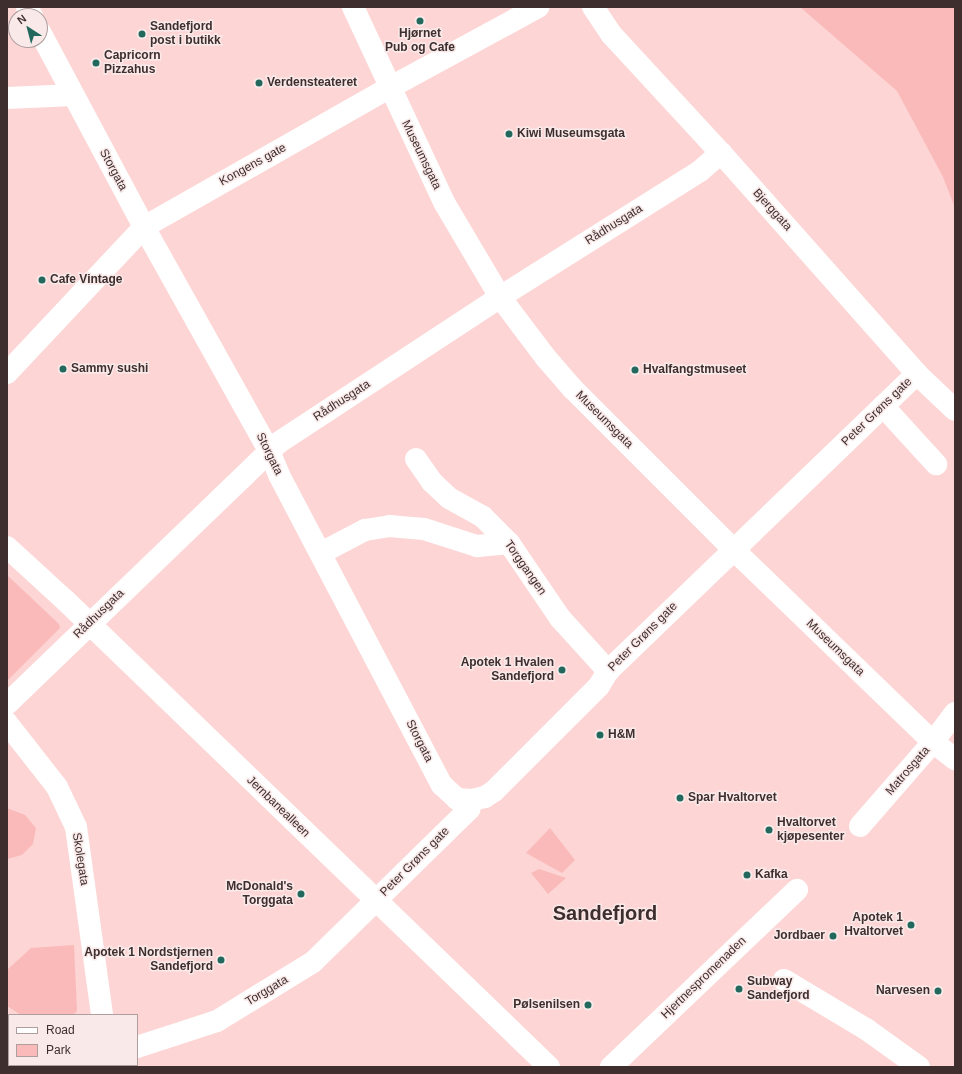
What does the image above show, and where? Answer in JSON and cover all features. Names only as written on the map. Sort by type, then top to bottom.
[{"type":"street","name":"Museumsgata","points":[[353,7],[444,204],[500,296],[546,358],[572,388],[733,549],[933,742],[955,759]]},
{"type":"street","name":"Kongens gate","points":[[7,373],[144,227],[390,88],[538,7]]},
{"type":"street","name":"Bjerggata","points":[[593,7],[611,34],[721,153],[917,374],[955,410]]},
{"type":"street","name":"Storgata","points":[[48,47],[144,227],[269,450],[279,475],[442,786],[457,799],[472,800]]},
{"type":"street","points":[[7,98],[73,95]]},
{"type":"street","name":"Rådhusgata","points":[[7,704],[89,623],[278,443],[500,296],[700,170],[721,153]]},
{"type":"street","name":"Peter Grøns gate","points":[[376,901],[469,809],[472,800],[484,798],[494,791],[599,686],[608,670],[917,374]]},
{"type":"street","points":[[883,406],[936,464]]},
{"type":"street","name":"Torggangen","points":[[416,459],[432,482],[448,498],[483,517],[509,543],[560,618],[608,670]]},
{"type":"street","points":[[321,553],[366,530],[389,526],[424,529],[477,546],[509,543]]},
{"type":"street","name":"Jernbanealleen","points":[[7,547],[89,623],[549,1067]]},
{"type":"street","name":"Matrosgata","points":[[860,826],[933,742],[955,713]]},
{"type":"street","name":"Skolegata","points":[[7,722],[57,787],[76,827],[102,1014]]},
{"type":"street","name":"Hjertnespromenaden","points":[[611,1067],[797,890]]},
{"type":"street","name":"Torggata","points":[[138,1047],[217,1021],[307,966],[313,962],[376,901]]},
{"type":"street","points":[[784,980],[866,1029],[919,1067]]},
{"type":"green space","points":[[800,7],[955,7],[955,208],[943,177],[897,91]]},
{"type":"green space","points":[[7,575],[59,624],[60,628],[7,681]]},
{"type":"green space","points":[[7,808],[25,815],[36,828],[33,844],[22,855],[7,859]]},
{"type":"green space","points":[[550,828],[575,860],[562,873],[526,853]]},
{"type":"green space","points":[[539,869],[566,878],[548,894],[531,873]]},
{"type":"green space","points":[[74,945],[77,1011],[74,1014],[19,1014],[7,1006],[7,970],[31,948]]},
{"type":"place","name":"Hjørnet Pub og Cafe","points":[[420,21]]},
{"type":"place","name":"Sandefjord post i butikk","points":[[142,34]]},
{"type":"place","name":"Capricorn Pizzahus","points":[[96,63]]},
{"type":"place","name":"Verdensteateret","points":[[259,83]]},
{"type":"place","name":"Kiwi Museumsgata","points":[[509,134]]},
{"type":"place","name":"Cafe Vintage","points":[[42,280]]},
{"type":"place","name":"Sammy sushi","points":[[63,369]]},
{"type":"place","name":"Hvalfangstmuseet","points":[[635,370]]},
{"type":"place","name":"Apotek 1 Hvalen Sandefjord","points":[[562,670]]},
{"type":"place","name":"H&M","points":[[600,735]]},
{"type":"place","name":"Spar Hvaltorvet","points":[[680,798]]},
{"type":"place","name":"Hvaltorvet kjøpesenter","points":[[769,830]]},
{"type":"place","name":"Kafka","points":[[747,875]]},
{"type":"place","name":"McDonald's Torggata","points":[[301,894]]},
{"type":"place","name":"Apotek 1 Hvaltorvet","points":[[911,925]]},
{"type":"place","name":"Jordbaer","points":[[833,936]]},
{"type":"place","name":"Apotek 1 Nordstjernen Sandefjord","points":[[221,960]]},
{"type":"place","name":"Subway Sandefjord","points":[[739,989]]},
{"type":"place","name":"Narvesen","points":[[938,991]]},
{"type":"place","name":"Pølsenilsen","points":[[588,1005]]},
{"type":"district","name":"Sandefjord","points":[[605,913]]}]
